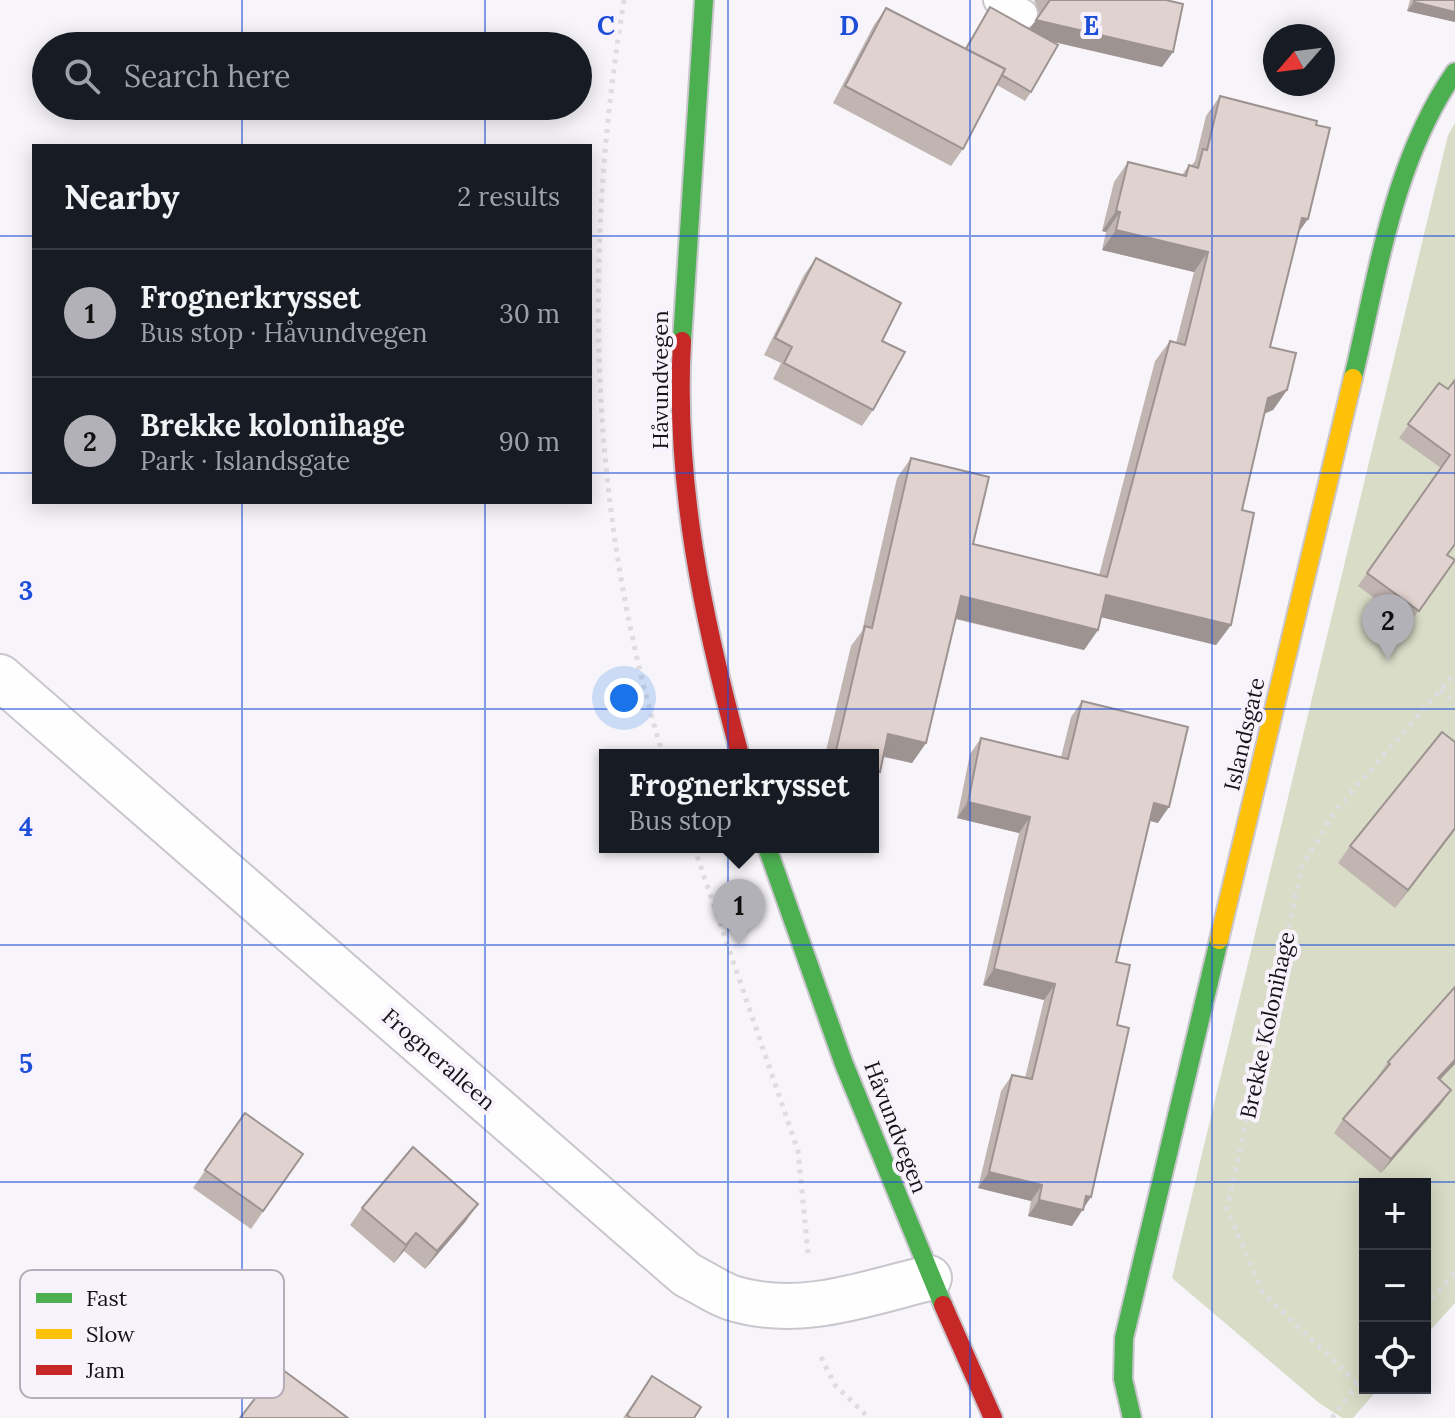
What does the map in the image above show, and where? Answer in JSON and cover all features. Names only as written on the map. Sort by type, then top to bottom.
[{"type":"main road","name":"Håvundvegen","points":[[704,0],[696,83],[681,357],[686,496],[707,634],[738,749]]},
{"type":"main road","name":"Islandsgate","points":[[1132,1418],[1123,1379],[1124,1338],[1393,208],[1430,108],[1455,72]]},
{"type":"main road","name":"Håvundvegen","points":[[769,853],[801,948],[929,1278],[993,1418]]},
{"type":"street","name":"Frogneralleen","points":[[0,677],[687,1275],[730,1297],[764,1305],[809,1308],[929,1278]]},
{"type":"path","points":[[624,0],[605,140],[597,239],[600,397],[610,511],[628,624],[661,749]]},
{"type":"path","name":"Brekke Kolonihage","points":[[1357,1383],[1263,1293],[1227,1209],[1302,866],[1336,810],[1455,673]]},
{"type":"path","points":[[1440,690],[1455,703]]},
{"type":"path","points":[[696,853],[798,1151],[805,1204],[809,1308],[823,1365],[835,1385],[869,1418]]},
{"type":"path","points":[[1431,1299],[1455,1272]]},
{"type":"path","points":[[1332,1418],[1359,1381]]},
{"type":"green space","points":[[1455,123],[1455,1303],[1431,1329],[1431,1178],[1359,1178],[1359,1394],[1374,1394],[1353,1418],[1342,1418],[1319,1403],[1172,1278],[1448,135]]},
{"type":"building","points":[[1050,0],[1166,0],[1183,4],[1173,52],[1036,20]]},
{"type":"building","points":[[1455,0],[1455,12],[1414,2]]},
{"type":"building","points":[[990,7],[1058,45],[1031,92],[1002,75],[1005,69],[966,49]]},
{"type":"building","points":[[886,8],[1005,69],[963,149],[845,86]]},
{"type":"building","points":[[1220,96],[1317,121],[1316,125],[1330,128],[1308,219],[1302,218],[1270,347],[1296,353],[1287,390],[1268,398],[1242,510],[1254,513],[1231,625],[1106,595],[1098,630],[961,596],[926,743],[888,734],[880,772],[879,749],[836,749],[865,626],[872,628],[911,458],[989,477],[973,544],[1107,577],[1170,341],[1185,345],[1208,252],[1116,230],[1120,212],[1116,211],[1128,162],[1186,176],[1189,165],[1198,168],[1203,149],[1207,150]]},
{"type":"building","points":[[816,258],[901,303],[882,341],[905,352],[873,410],[784,363],[792,347],[775,338]]},
{"type":"building","points":[[1455,380],[1455,544],[1447,555],[1455,560],[1419,611],[1367,573],[1450,455],[1408,424],[1439,383],[1448,389]]},
{"type":"building","points":[[1082,701],[1188,727],[1169,807],[1154,803],[1116,962],[1130,965],[1117,1025],[1129,1028],[1091,1197],[1086,1196],[1083,1210],[1039,1200],[1042,1185],[989,1172],[1012,1075],[1032,1079],[1055,984],[994,969],[1030,817],[968,802],[981,738],[1068,759]]},
{"type":"building","points":[[1442,732],[1455,742],[1455,828],[1408,890],[1350,846]]},
{"type":"building","points":[[1455,987],[1455,1060],[1438,1078],[1451,1090],[1391,1159],[1343,1119],[1390,1064],[1388,1062]]},
{"type":"building","points":[[245,1113],[303,1154],[263,1211],[205,1170]]},
{"type":"building","points":[[413,1147],[478,1204],[437,1251],[416,1233],[406,1245],[362,1208]]},
{"type":"building","points":[[284,1371],[348,1418],[240,1418],[255,1398],[284,1398]]},
{"type":"building","points":[[652,1376],[701,1407],[694,1418],[631,1418],[627,1415]]},
{"type":"traffic: fast","points":[[682,341],[704,0]]},
{"type":"traffic: fast","points":[[1353,378],[1380,259],[1402,181],[1416,143],[1455,72]]},
{"type":"traffic: fast","points":[[769,853],[844,1064],[943,1305]]},
{"type":"traffic: fast","points":[[1132,1418],[1123,1379],[1124,1338],[1219,940]]},
{"type":"traffic: slow","points":[[1219,940],[1353,378]]},
{"type":"traffic: jam","points":[[682,341],[682,446],[694,550],[714,653],[738,749]]},
{"type":"traffic: jam","points":[[943,1305],[993,1418]]},
{"type":"place","name":"Brekke kolonihage","points":[[1388,660]]},
{"type":"place","name":"Frognerkrysset","points":[[739,945]]}]
